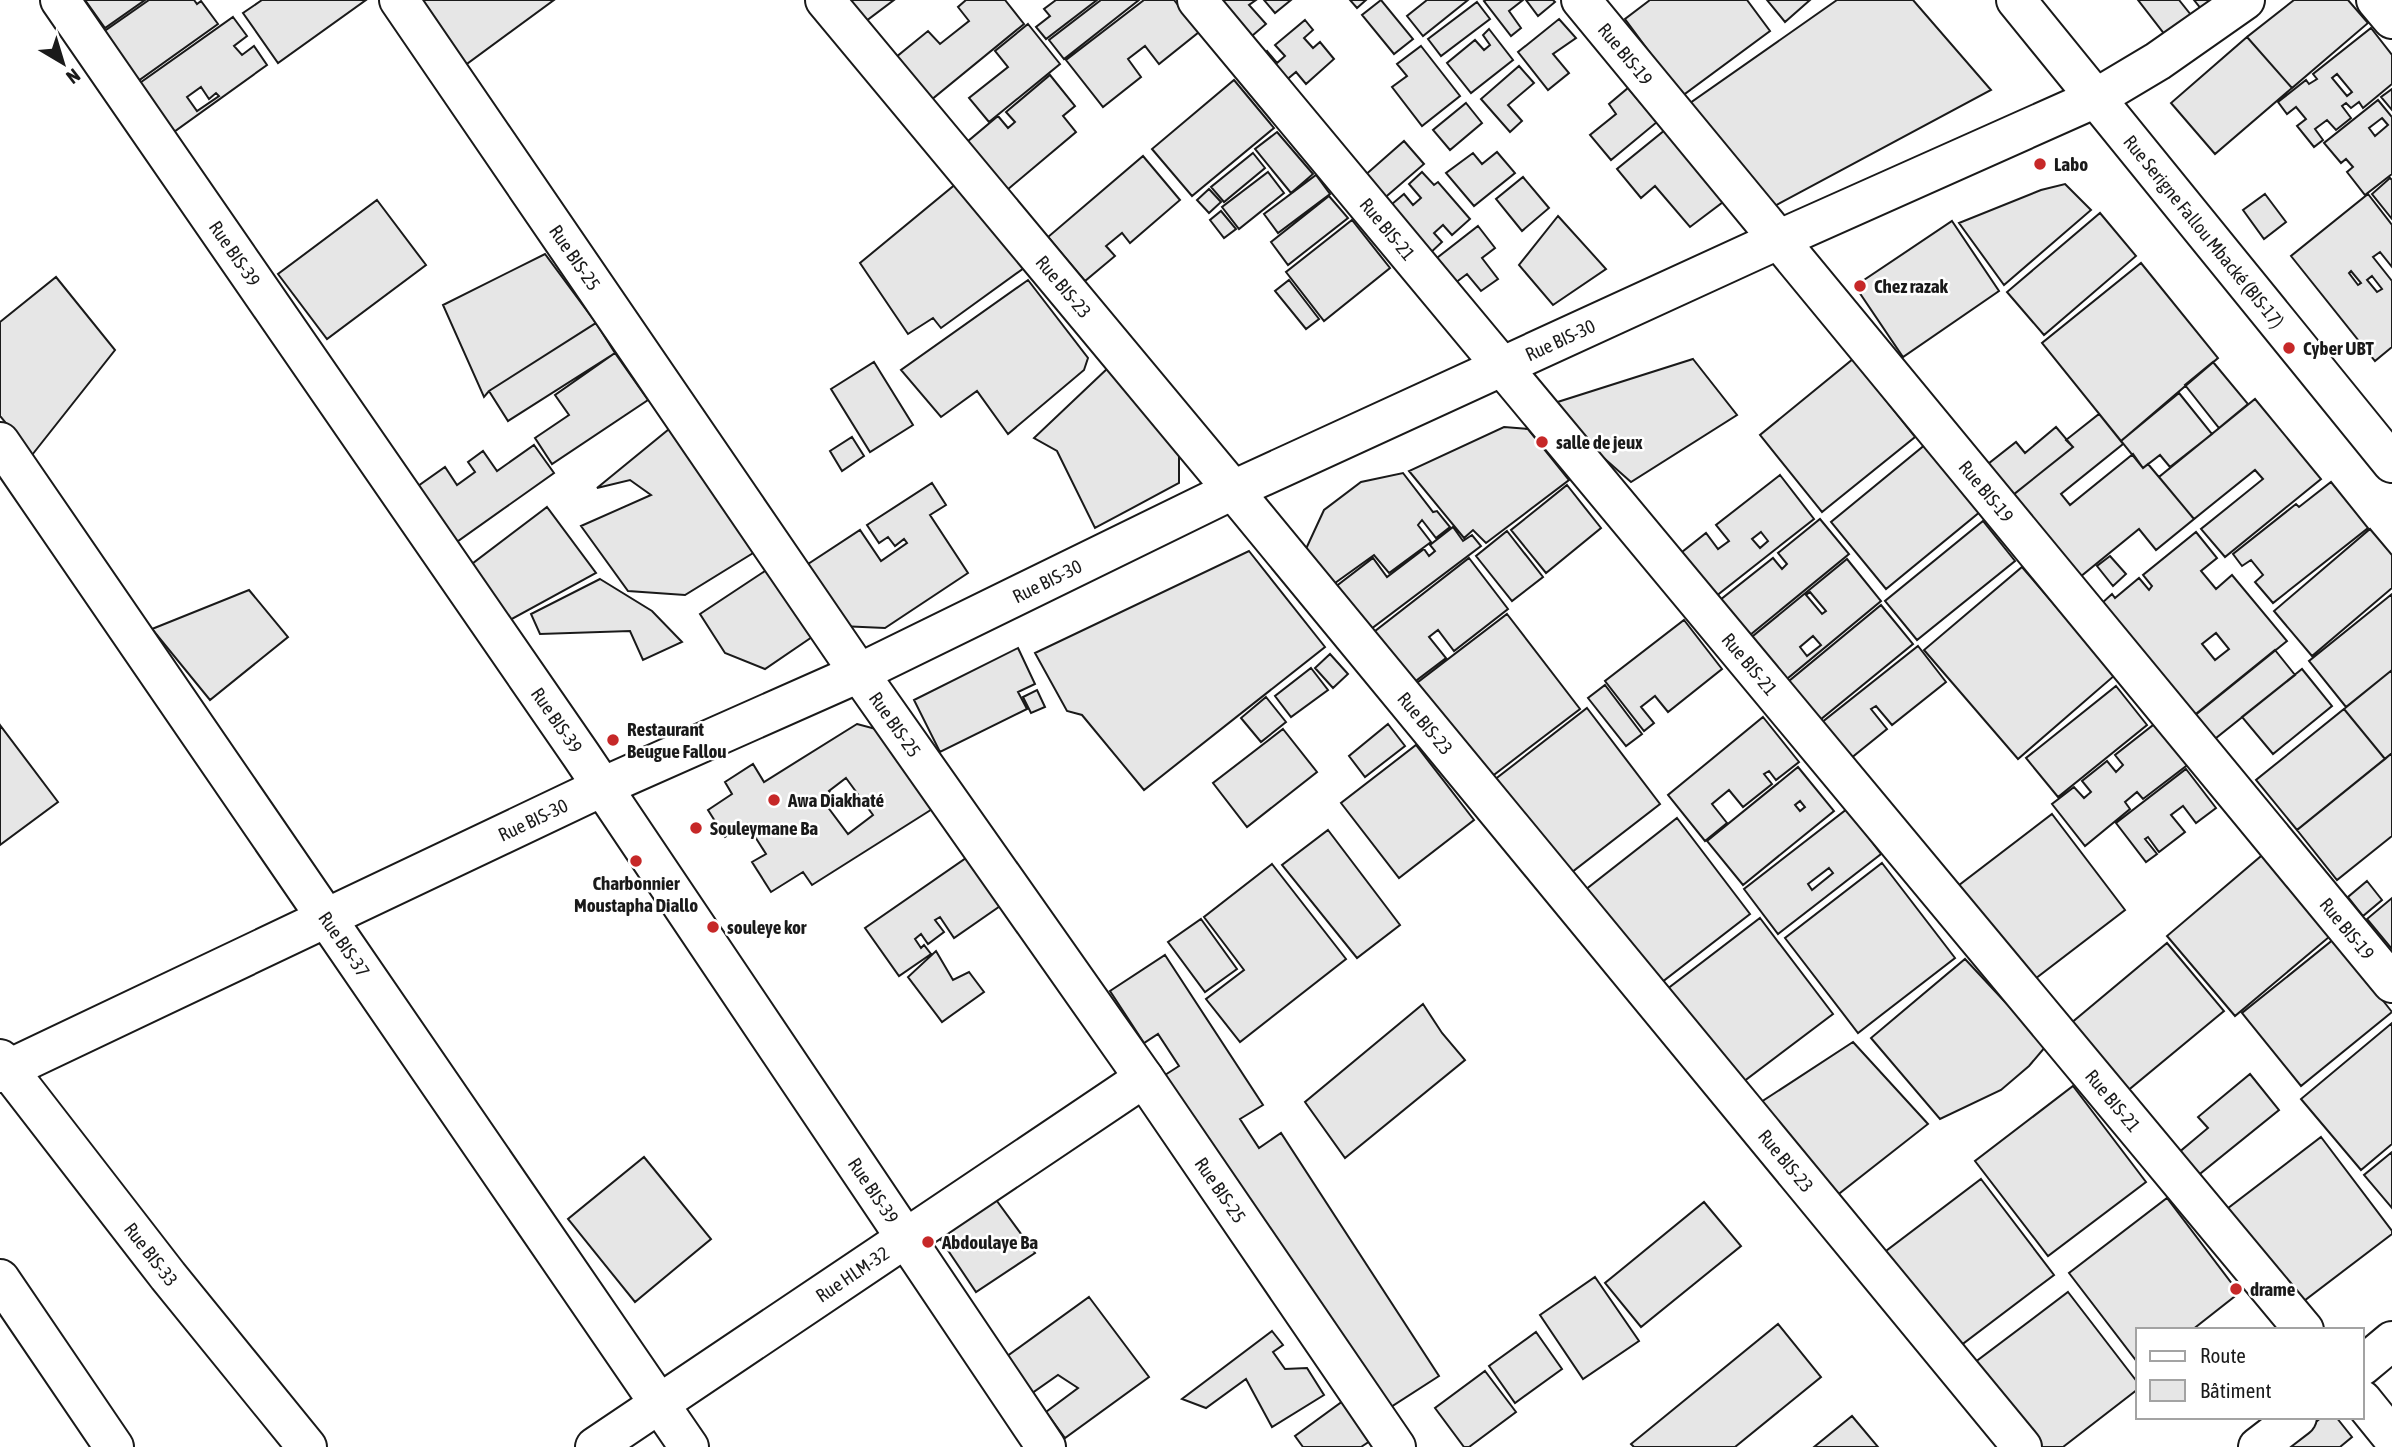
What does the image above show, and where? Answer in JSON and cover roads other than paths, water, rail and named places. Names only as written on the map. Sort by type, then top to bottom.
[{"type":"street","name":"Rue BIS-39","points":[[60,0],[602,787],[1046,1447]]},
{"type":"street","name":"Rue BIS-25","points":[[399,0],[859,673],[1144,1078],[1396,1447]]},
{"type":"street","name":"Rue BIS-23","points":[[825,0],[2022,1447]]},
{"type":"street","name":"Rue BIS-21","points":[[1197,0],[2302,1328]]},
{"type":"street","name":"Rue BIS-19","points":[[1581,0],[2392,983]]},
{"type":"street","name":"Rue Serigne Fallou Mbacké (BIS-17)","points":[[2016,0],[2392,463]]},
{"type":"street","name":"Rue BIS-30","points":[[2,1068],[602,787],[859,673],[1233,490],[1780,239],[2096,98],[2158,61],[2245,0]]},
{"type":"street","points":[[2376,0],[2392,19]]},
{"type":"street","name":"Rue BIS-37","points":[[0,442],[689,1447]]},
{"type":"street","name":"Rue BIS-33","points":[[2,1068],[307,1447]]},
{"type":"street","name":"Rue HLM-32","points":[[595,1447],[1144,1078]]},
{"type":"street","points":[[0,1279],[114,1447]]},
{"type":"street","points":[[2364,1364],[2392,1341]]},
{"type":"street","points":[[2364,1402],[2392,1437]]},
{"type":"street","points":[[2258,1447],[2294,1419]]},
{"type":"place","name":"Labo","points":[[2040,164]]},
{"type":"place","name":"Chez razak","points":[[1860,286]]},
{"type":"place","name":"Cyber UBT","points":[[2289,348]]},
{"type":"place","name":"salle de jeux","points":[[1542,442]]},
{"type":"place","name":"Restaurant Beugue Fallou","points":[[613,740]]},
{"type":"place","name":"Awa Diakhaté","points":[[774,800]]},
{"type":"place","name":"Souleymane Ba","points":[[696,828]]},
{"type":"place","name":"Charbonnier Moustapha Diallo","points":[[636,861]]},
{"type":"place","name":"souleye kor","points":[[713,927]]},
{"type":"place","name":"Abdoulaye Ba","points":[[928,1242]]},
{"type":"place","name":"drame","points":[[2236,1289]]}]
